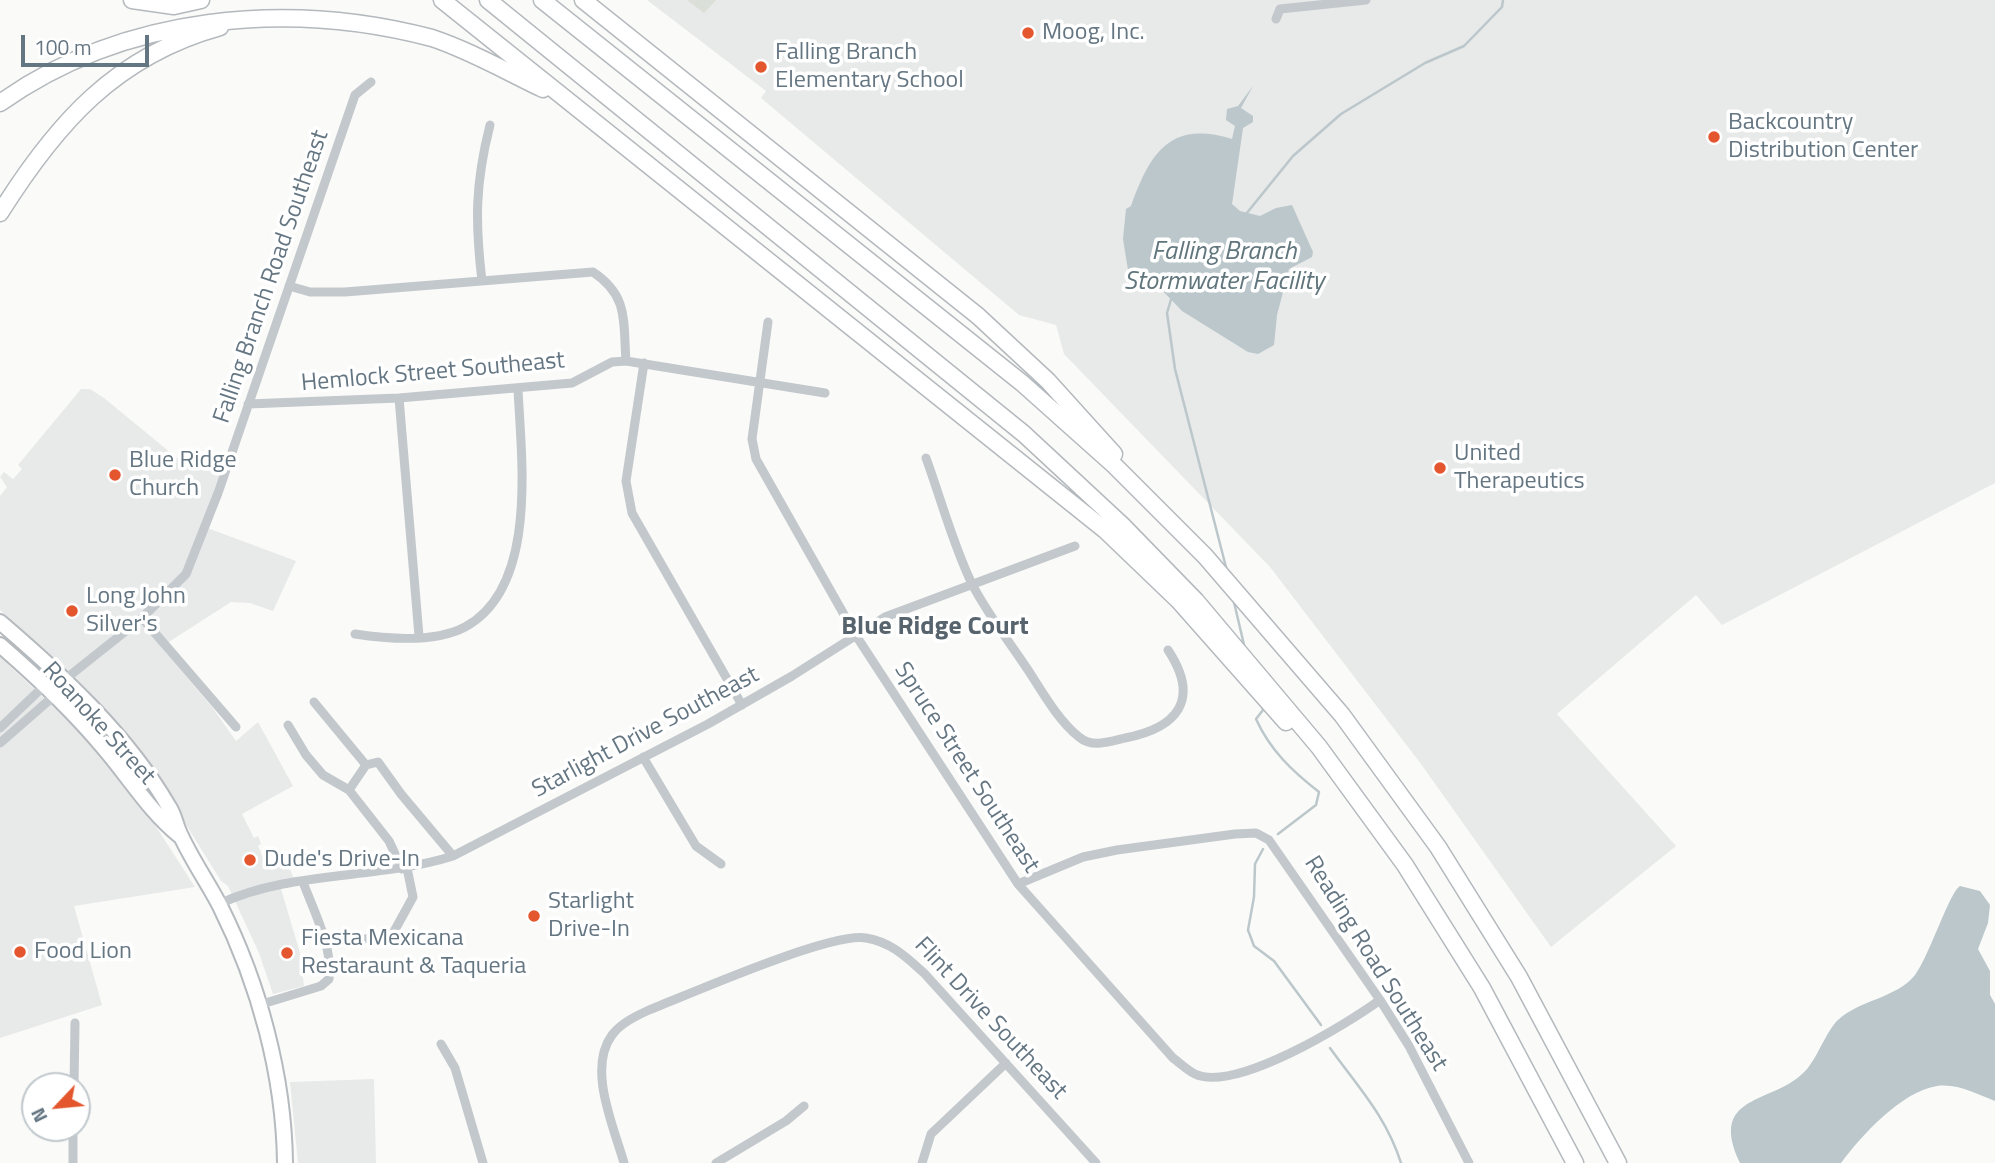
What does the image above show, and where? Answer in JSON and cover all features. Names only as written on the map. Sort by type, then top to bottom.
[{"type":"highway","points":[[132,0],[174,6],[201,0]]},
{"type":"highway","points":[[442,0],[1139,560],[1217,642],[1372,818]]},
{"type":"highway","points":[[488,0],[744,205],[1054,461],[1131,534],[1214,621],[1280,698],[1372,818],[1482,988],[1575,1163]]},
{"type":"highway","points":[[542,0],[988,355],[1056,412],[1163,512]]},
{"type":"highway","points":[[583,0],[978,316],[1078,413],[1163,512],[1288,649],[1403,796],[1513,968],[1618,1163]]},
{"type":"highway","points":[[589,0],[608,20]]},
{"type":"highway","points":[[0,103],[46,74],[114,43],[160,29],[216,18],[263,16],[360,22],[432,38],[569,101]]},
{"type":"highway","points":[[0,213],[55,132],[105,84],[164,47],[201,32],[263,16]]},
{"type":"main road","name":"Roanoke Street","points":[[0,622],[64,681],[122,744],[170,808],[181,837],[219,904],[258,1004],[278,1085],[285,1163]]},
{"type":"main road","name":"Roanoke Street","points":[[0,645],[50,690],[103,747],[158,818],[181,837]]},
{"type":"street","points":[[1276,19],[1280,9],[1366,0]]},
{"type":"street","name":"Falling Branch Road Southeast","points":[[64,681],[142,618],[174,588],[194,557],[355,95],[371,82]]},
{"type":"street","points":[[482,281],[476,232],[476,187],[490,125]]},
{"type":"street","points":[[289,286],[310,292],[333,292],[593,272],[611,284],[621,304],[626,361]]},
{"type":"street","name":"Spruce Street Southeast","points":[[768,322],[752,439],[756,459],[855,634],[1018,884],[1174,1058],[1196,1075],[1224,1075],[1300,1050],[1380,1000]]},
{"type":"street","name":"Hemlock Street Southeast","points":[[248,404],[399,398],[572,383],[612,362],[626,361],[825,393]]},
{"type":"street","points":[[644,363],[626,496],[632,513],[742,705]]},
{"type":"street","points":[[355,635],[442,635],[464,627],[482,616],[495,598],[513,559],[524,511],[518,389]]},
{"type":"street","points":[[399,398],[419,636]]},
{"type":"street","points":[[926,458],[972,584],[1039,687],[1081,739],[1098,744],[1152,733],[1168,723],[1180,706],[1184,690],[1181,670],[1168,650]]},
{"type":"street","name":"Starlight Drive Southeast","points":[[219,904],[262,889],[404,868],[453,856],[742,705],[885,617],[1075,546]]},
{"type":"street","points":[[142,618],[236,727]]},
{"type":"street","points":[[0,728],[64,681]]},
{"type":"street","points":[[0,744],[50,690],[64,681]]},
{"type":"street","points":[[314,702],[366,765]]},
{"type":"street","points":[[288,725],[306,755],[323,775],[349,790],[389,841],[404,868],[413,897],[391,937],[324,942]]},
{"type":"street","points":[[643,757],[695,846],[721,864]]},
{"type":"street","points":[[349,790],[366,765],[378,762],[453,856]]},
{"type":"street","name":"Reading Road Southeast","points":[[1018,884],[1083,857],[1255,833],[1269,840],[1280,851],[1409,1046],[1469,1163]]},
{"type":"street","points":[[258,1004],[321,986],[329,979],[330,968],[324,942],[303,882]]},
{"type":"street","name":"Flint Drive Southeast","points":[[624,1163],[602,1071],[604,1052],[612,1034],[629,1020],[649,1010],[786,957],[850,937],[866,938],[894,946],[924,973],[1096,1163]]},
{"type":"street","points":[[74,1072],[75,1023]]},
{"type":"street","points":[[441,1044],[456,1068],[483,1163]]},
{"type":"street","points":[[922,1163],[931,1134],[1006,1063]]},
{"type":"street","points":[[716,1163],[786,1121],[804,1106]]},
{"type":"street","points":[[73,1142],[73,1163]]},
{"type":"shaded area","points":[[647,0],[1995,0],[1995,483],[1722,625],[1696,595],[1557,714],[1676,846],[1551,947],[1421,764],[1270,567],[1064,354],[1056,325],[1019,315],[761,98],[766,91]]},
{"type":"shaded area","points":[[687,0],[716,0],[704,13]]},
{"type":"shaded area","points":[[81,389],[90,389],[104,398],[188,467],[220,473],[202,526],[296,561],[273,611],[250,603],[231,602],[161,647],[212,707],[236,741],[258,722],[293,786],[242,814],[254,838],[258,836],[261,844],[258,846],[266,865],[286,857],[294,880],[279,882],[300,953],[304,986],[273,994],[259,953],[228,886],[221,881],[139,749],[90,693],[0,610],[0,496],[7,487],[0,477],[4,472],[13,479],[22,469],[18,465]]},
{"type":"shaded area","points":[[0,657],[94,745],[144,808],[195,887],[74,906],[102,1005],[0,1038]]},
{"type":"shaded area","points":[[374,1079],[376,1163],[298,1163],[290,1082]]},
{"type":"water","name":"Falling Branch Stormwater Facility","points":[[1253,86],[1241,108],[1253,116],[1253,122],[1243,128],[1232,204],[1240,211],[1260,216],[1276,208],[1292,205],[1313,252],[1312,257],[1289,269],[1277,315],[1274,345],[1258,354],[1248,352],[1182,311],[1162,290],[1144,287],[1128,270],[1123,239],[1126,209],[1131,206],[1155,156],[1178,138],[1193,134],[1211,134],[1232,139],[1235,126],[1226,120],[1227,109],[1238,106]]},
{"type":"water","points":[[1960,886],[1980,891],[1990,905],[1988,923],[1978,949],[1990,971],[1990,995],[1995,1004],[1995,1101],[1959,1088],[1937,1086],[1910,1096],[1883,1116],[1841,1163],[1740,1163],[1732,1139],[1732,1122],[1739,1110],[1798,1078],[1810,1065],[1834,1024],[1847,1013],[1898,989],[1915,975],[1951,899]]},
{"type":"waterway","points":[[1246,214],[1293,156],[1341,114],[1425,63],[1464,46],[1502,7],[1503,0]]},
{"type":"waterway","points":[[1172,296],[1167,313],[1175,369],[1227,571]]},
{"type":"waterway","points":[[1233,598],[1245,649]]},
{"type":"waterway","points":[[1262,705],[1263,710],[1256,719],[1268,741],[1291,768],[1319,792],[1316,805],[1278,834]]},
{"type":"waterway","points":[[1263,849],[1255,864],[1254,897],[1248,930],[1254,946],[1274,961],[1321,1025]]},
{"type":"waterway","points":[[1330,1048],[1379,1116],[1401,1163]]},
{"type":"place","name":"Moog, Inc.","points":[[1028,33]]},
{"type":"place","name":"Falling Branch Elementary School","points":[[761,67]]},
{"type":"place","name":"Backcountry Distribution Center","points":[[1714,137]]},
{"type":"place","name":"United Therapeutics","points":[[1440,468]]},
{"type":"place","name":"Blue Ridge Church","points":[[115,475]]},
{"type":"place","name":"Long John Silver's","points":[[72,611]]},
{"type":"place","name":"Dude's Drive-In","points":[[250,860]]},
{"type":"place","name":"Starlight Drive-In","points":[[534,916]]},
{"type":"place","name":"Food Lion","points":[[20,952]]},
{"type":"place","name":"Fiesta Mexicana Restaraunt & Taqueria","points":[[287,953]]},
{"type":"district","name":"Blue Ridge Court","points":[[935,628]]}]
